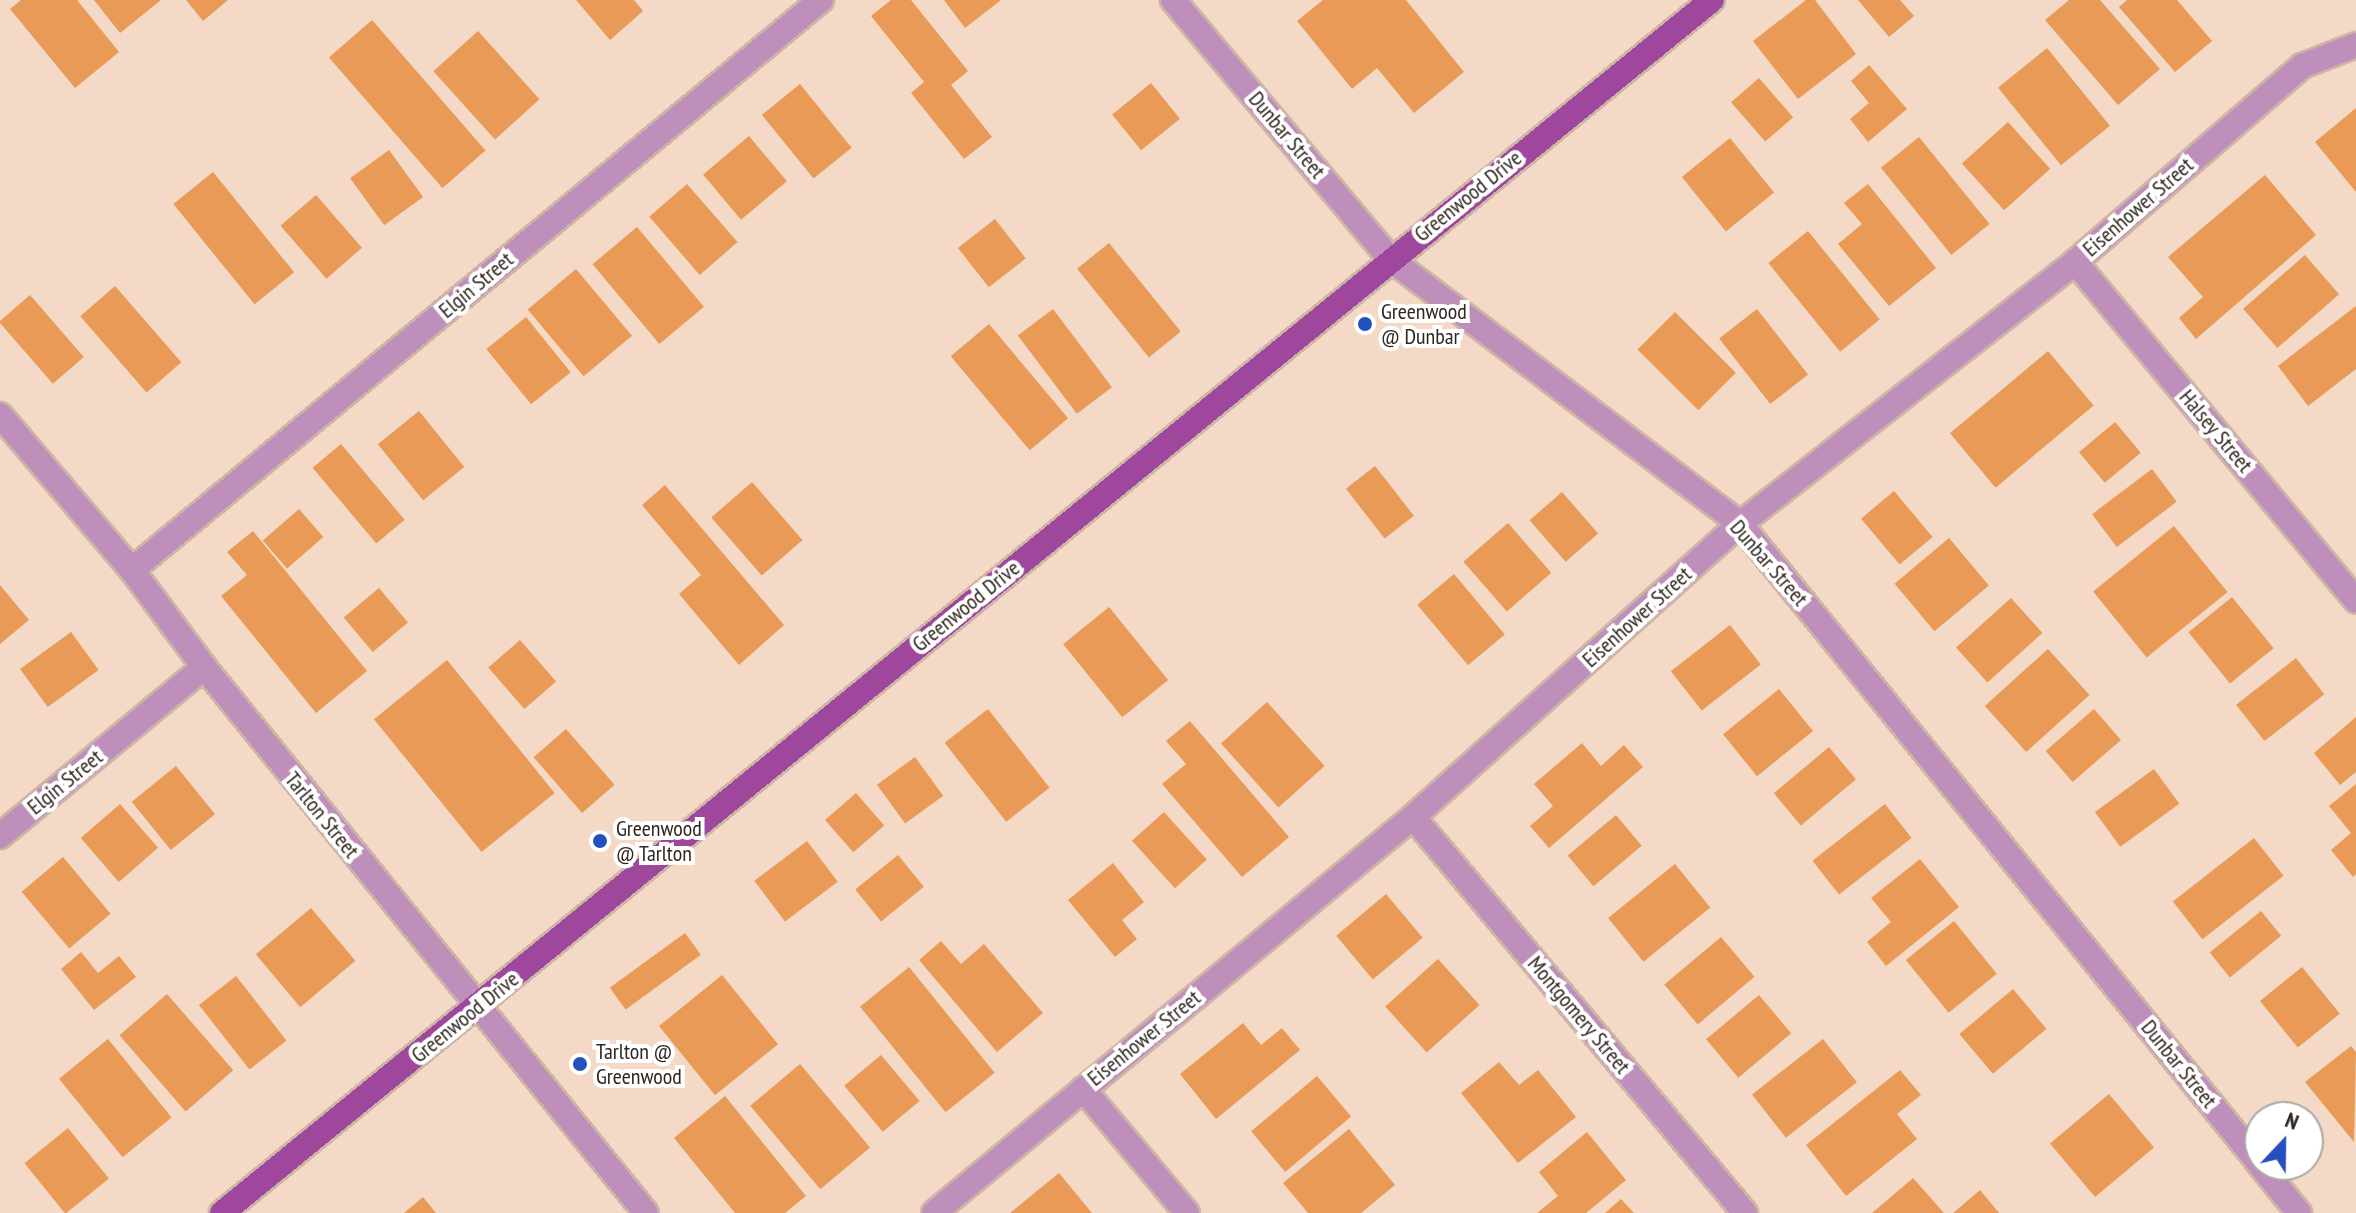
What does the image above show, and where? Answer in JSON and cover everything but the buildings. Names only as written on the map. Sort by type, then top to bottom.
[{"type":"main road","name":"Greenwood Drive","points":[[222,1213],[1390,259],[1712,0]]},
{"type":"street","name":"Elgin Street","points":[[132,570],[821,0]]},
{"type":"street","name":"Dunbar Street","points":[[1173,0],[1390,259],[1740,524],[2244,1145]]},
{"type":"street","name":"Eisenhower Street","points":[[934,1213],[1413,817],[1740,524],[2075,262],[2302,66],[2356,45]]},
{"type":"street","name":"Halsey Street","points":[[2075,262],[2356,600]]},
{"type":"street","name":"Tarlton Street","points":[[0,415],[132,570],[204,667],[646,1213]]},
{"type":"street","name":"Elgin Street","points":[[0,836],[204,667]]},
{"type":"street","name":"Montgomery Street","points":[[1413,817],[1745,1213]]},
{"type":"street","points":[[1083,1089],[1187,1213]]},
{"type":"street","name":"Dunbar Street","points":[[2273,1181],[2299,1213]]},
{"type":"place","name":"Greenwood @ Dunbar","points":[[1365,324]]},
{"type":"place","name":"Greenwood @ Tarlton","points":[[600,841]]},
{"type":"place","name":"Tarlton @ Greenwood","points":[[580,1064]]}]
